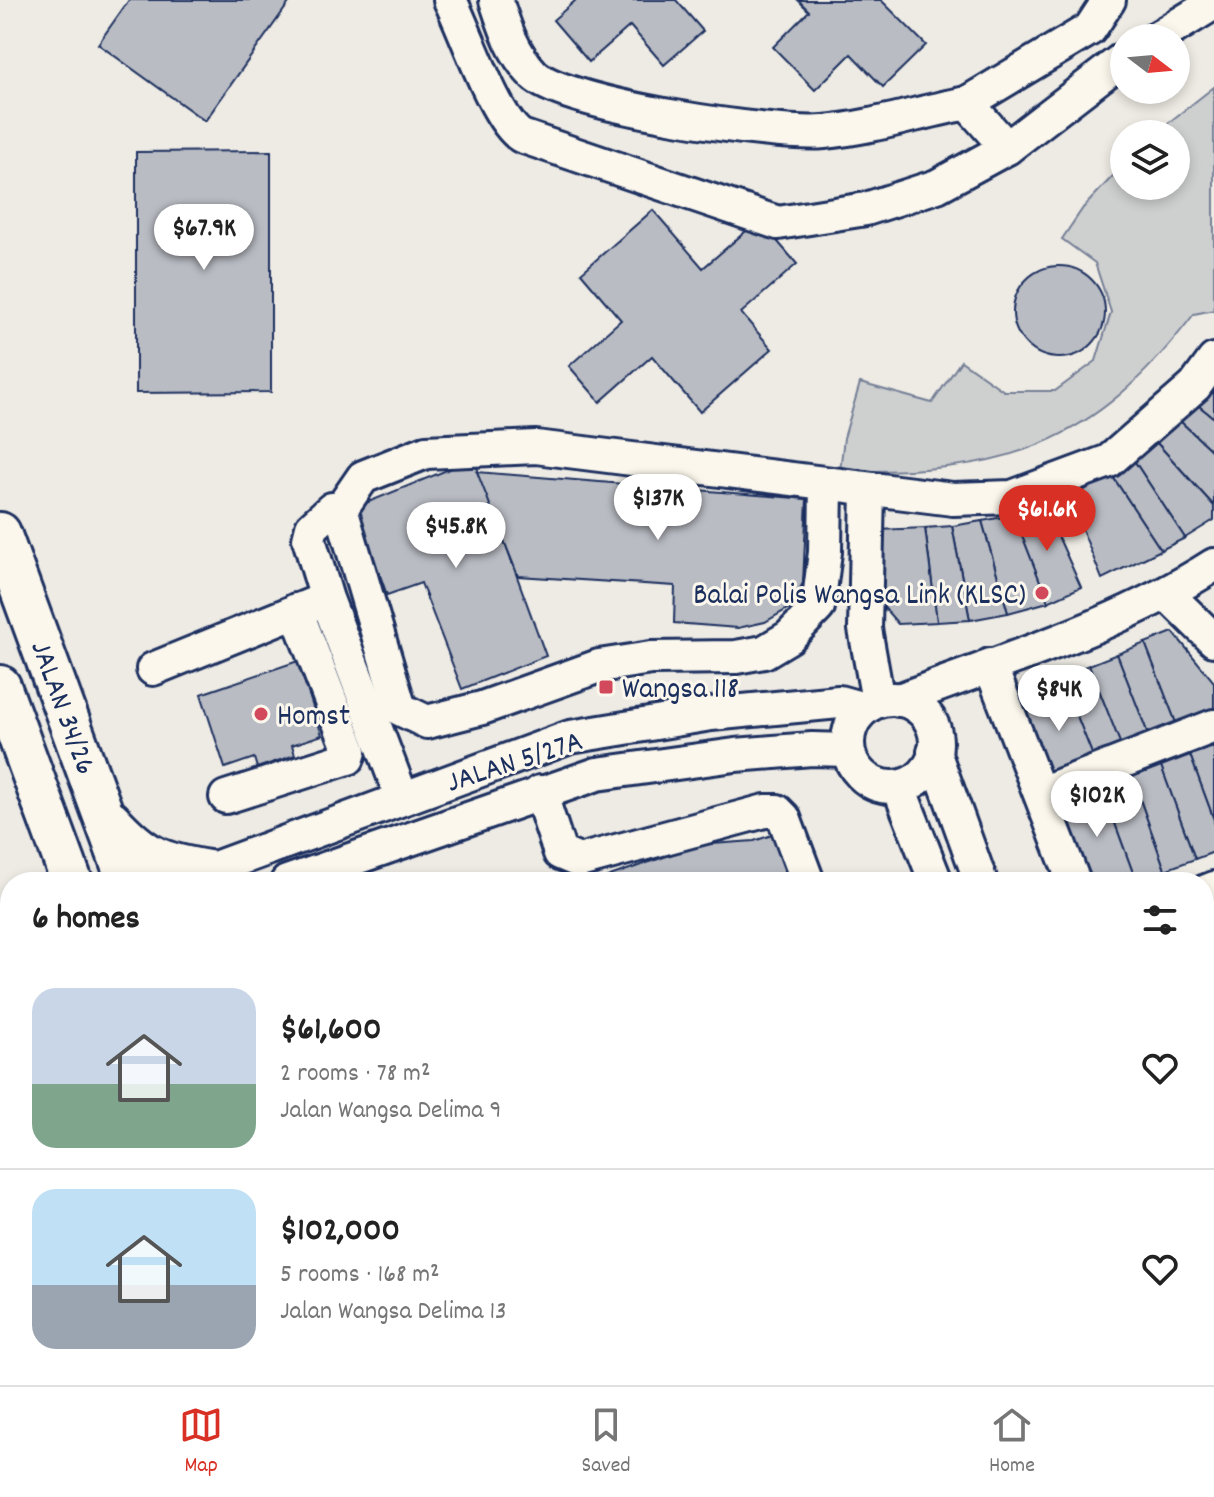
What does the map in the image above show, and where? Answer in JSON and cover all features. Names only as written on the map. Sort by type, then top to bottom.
[{"type":"main road","name":"JALAN 34/26","points":[[0,533],[125,872]]},
{"type":"main road","name":"JALAN 34/26","points":[[0,686],[68,872]]},
{"type":"main road","points":[[105,815],[137,849],[183,872]]},
{"type":"street","points":[[450,0],[509,128],[521,136],[778,223],[866,209],[937,186],[1007,148],[1110,69]]},
{"type":"street","points":[[496,0],[510,43],[536,77],[611,105],[686,119],[822,133],[967,103],[1090,29],[1109,0]]},
{"type":"street","points":[[1180,24],[1214,3]]},
{"type":"street","points":[[967,103],[1007,148]]},
{"type":"street","points":[[341,509],[363,477],[426,452],[536,447],[953,499],[1012,497],[1109,461],[1195,386],[1214,360]]},
{"type":"street","points":[[341,509],[400,709],[427,722],[482,708],[599,666],[651,658],[736,657],[764,652],[789,637],[818,607],[825,552],[826,484]]},
{"type":"street","points":[[868,489],[865,629],[880,703]]},
{"type":"street","points":[[341,509],[332,509],[312,527],[309,539],[327,599],[402,798]]},
{"type":"street","points":[[934,752],[919,777],[899,788],[869,781],[859,773],[848,750],[851,728],[880,703],[1073,636],[1168,595],[1214,565]]},
{"type":"street","points":[[1168,595],[1214,640]]},
{"type":"street","points":[[153,669],[327,599]]},
{"type":"street","points":[[226,797],[348,758],[350,751],[296,610]]},
{"type":"street","points":[[990,665],[1070,872]]},
{"type":"street","name":"JALAN 5/27A","points":[[204,872],[570,737],[711,714],[839,702],[880,703]]},
{"type":"street","points":[[880,703],[924,713],[935,738],[934,752],[977,872]]},
{"type":"street","points":[[1041,793],[1214,726]]},
{"type":"street","name":"JALAN 5/27A","points":[[331,872],[540,792],[613,772],[735,755],[812,749],[848,750]]},
{"type":"street","points":[[899,788],[932,872]]},
{"type":"street","points":[[540,792],[560,853],[579,861],[765,811],[777,811],[784,818],[804,872]]},
{"type":"shaded area","points":[[1214,87],[1214,310],[1194,314],[1156,359],[1119,395],[1080,423],[1040,444],[997,458],[950,467],[840,471],[844,438],[860,383],[932,403],[961,361],[1004,391],[1055,391],[1096,361],[1111,312],[1095,263],[1062,239],[1083,208],[1110,179],[1110,200],[1190,200],[1190,120],[1172,120]]},
{"type":"building","points":[[129,0],[291,0],[205,121],[98,44]]},
{"type":"building","points":[[576,0],[676,0],[703,31],[664,65],[630,26],[589,62],[553,20]]},
{"type":"building","points":[[798,0],[881,0],[926,45],[883,87],[851,54],[815,90],[773,47],[809,11]]},
{"type":"building","points":[[271,151],[271,392],[136,393],[136,152]]},
{"type":"building","points":[[653,210],[703,268],[759,220],[797,264],[741,313],[772,349],[700,412],[652,356],[600,402],[569,366],[621,320],[581,273]]},
{"type":"building","points":[[1059,266],[1077,269],[1092,279],[1102,294],[1105,312],[1102,330],[1092,345],[1077,355],[1059,358],[1041,355],[1026,345],[1016,330],[1013,312],[1016,294],[1026,279],[1041,269]]},
{"type":"building","points":[[1214,379],[1214,418],[1195,403]]},
{"type":"building","points":[[1195,403],[1214,418],[1214,453],[1180,421]]},
{"type":"building","points":[[1180,421],[1214,453],[1214,506],[1156,442]]},
{"type":"building","points":[[1156,442],[1214,506],[1214,520],[1185,538],[1131,456]]},
{"type":"building","points":[[1131,456],[1185,538],[1161,550],[1111,474]]},
{"type":"building","points":[[474,459],[546,656],[462,689],[421,583],[387,595],[356,507]]},
{"type":"building","points":[[477,472],[807,499],[803,583],[789,608],[765,622],[738,628],[674,623],[675,586],[518,576]]},
{"type":"building","points":[[1111,474],[1161,550],[1102,579],[1070,499]]},
{"type":"building","points":[[1044,505],[1081,587],[1048,602],[1014,515]]},
{"type":"building","points":[[1014,515],[1048,602],[1008,613],[982,521]]},
{"type":"building","points":[[982,521],[1008,613],[970,620],[952,526]]},
{"type":"building","points":[[952,526],[970,620],[937,622],[925,528]]},
{"type":"building","points":[[925,528],[937,622],[898,624],[881,604],[878,530]]},
{"type":"building","points":[[1173,632],[1214,682],[1214,723],[1181,736],[1145,643]]},
{"type":"building","points":[[1145,643],[1181,736],[1153,747],[1117,654]]},
{"type":"building","points":[[1117,654],[1153,747],[1126,758],[1089,665]]},
{"type":"building","name":"Homst","points":[[298,661],[322,735],[292,745],[295,755],[257,768],[254,758],[225,768],[201,694]]},
{"type":"building","points":[[1089,665],[1126,758],[1098,769],[1061,676]]},
{"type":"building","points":[[1061,676],[1098,769],[1054,787],[1025,713],[1034,687]]},
{"type":"building","points":[[1214,747],[1214,820],[1190,755]]},
{"type":"building","points":[[1190,755],[1214,820],[1214,852],[1195,859],[1161,766]]},
{"type":"building","points":[[1161,766],[1195,859],[1165,870],[1132,777]]},
{"type":"building","points":[[1132,777],[1165,870],[1133,872],[1102,788]]},
{"type":"building","points":[[1102,788],[1133,872],[1083,872],[1058,805]]},
{"type":"building","points":[[772,835],[786,872],[621,872],[698,845],[754,841]]},
{"type":"place","name":"Balai Polis Wangsa Link (KLSC)","points":[[1042,593]]},
{"type":"place","name":"Wangsa 118","points":[[606,687]]},
{"type":"place","name":"Homst","points":[[261,714]]}]
